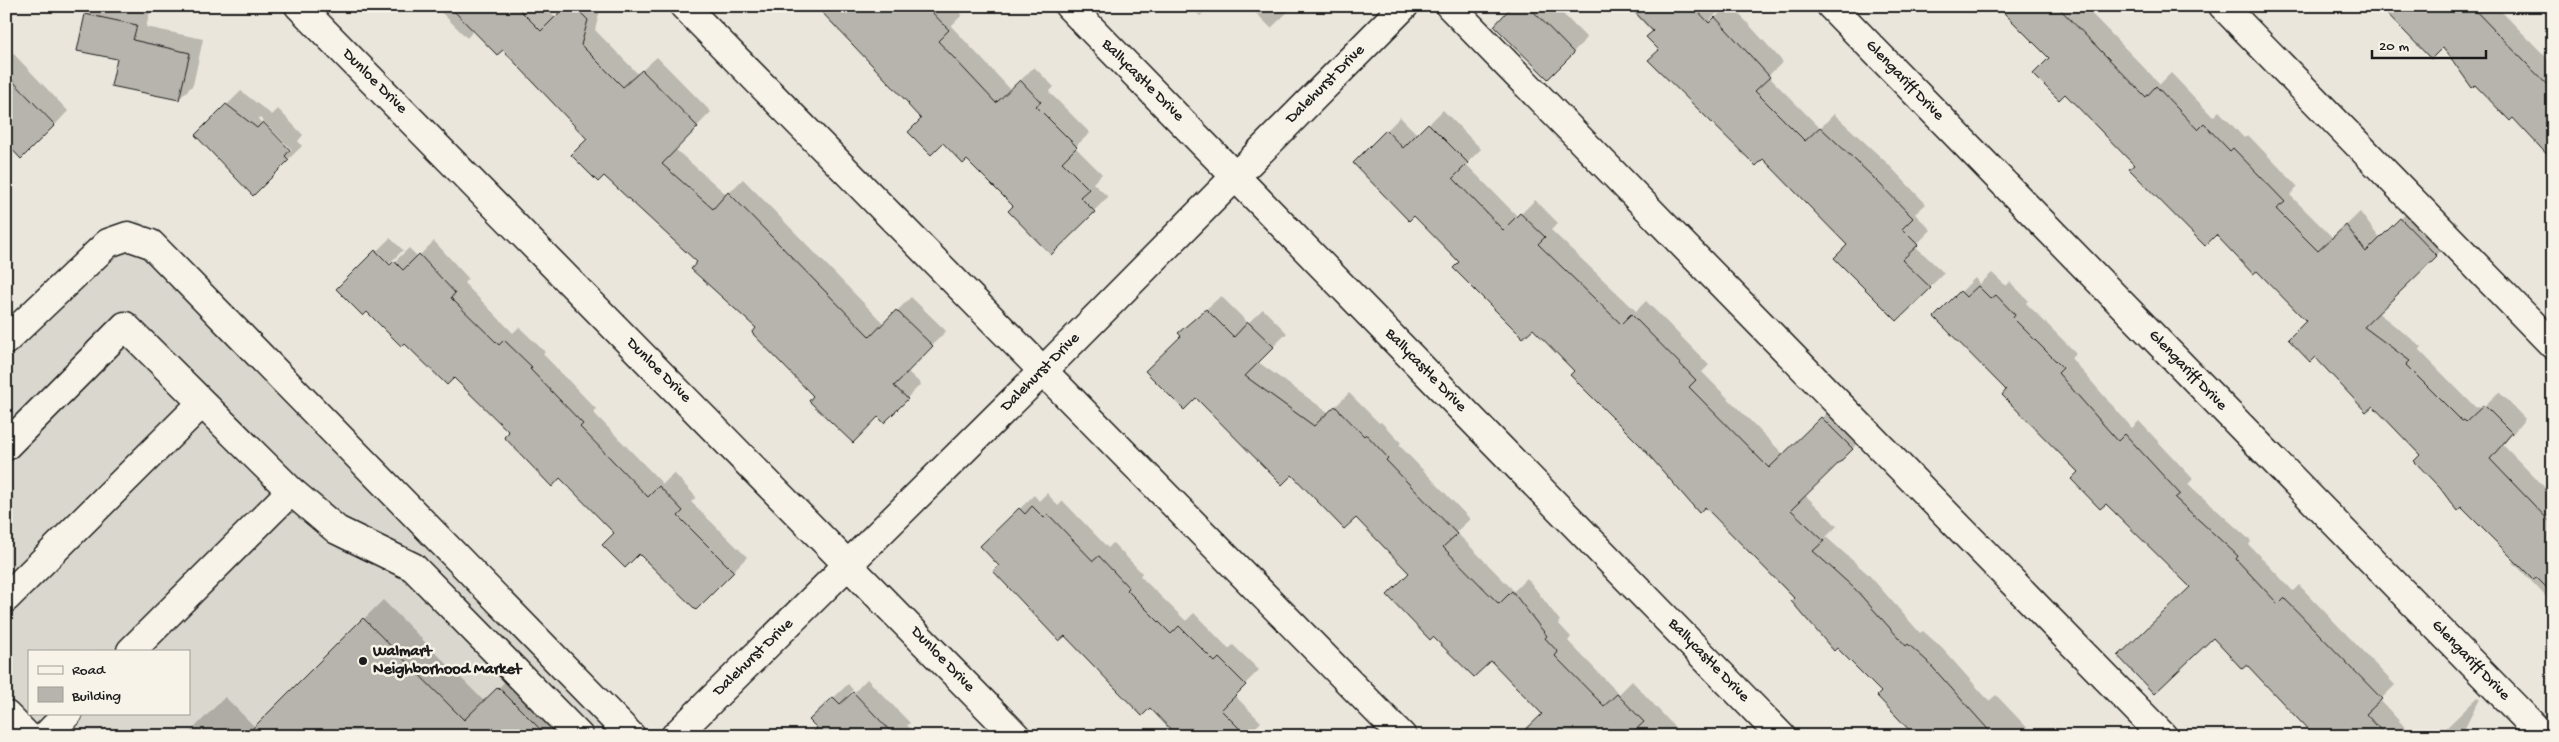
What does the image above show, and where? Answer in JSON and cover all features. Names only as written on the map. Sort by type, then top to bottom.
[{"type":"street","name":"Dunloe Drive","points":[[300,6],[1016,736]]},
{"type":"street","points":[[684,6],[1402,736]]},
{"type":"street","name":"Ballycastle Drive","points":[[1069,6],[1781,736]]},
{"type":"street","name":"Dalehurst Drive","points":[[675,736],[1043,371],[1404,6]]},
{"type":"street","points":[[1450,6],[2163,736]]},
{"type":"street","name":"Glengariff Drive","points":[[1831,6],[2543,736]]},
{"type":"street","points":[[2223,6],[2553,345]]},
{"type":"street","points":[[6,340],[108,243],[128,236],[151,244],[631,736]]},
{"type":"street","points":[[6,446],[126,326],[291,490],[337,530],[413,567],[579,736]]},
{"type":"street","points":[[6,598],[202,403]]},
{"type":"street","points":[[132,650],[291,490]]},
{"type":"street","points":[[46,736],[67,714]]},
{"type":"street","points":[[6,715],[27,736]]},
{"type":"shaded area","points":[[138,219],[639,736],[6,736],[6,344]]},
{"type":"building","points":[[449,6],[516,6],[541,31],[566,6],[574,6],[588,20],[581,45],[623,87],[642,70],[698,127],[662,164],[713,209],[728,192],[870,337],[896,310],[933,346],[894,386],[908,399],[884,423],[878,417],[853,443],[809,401],[813,396],[752,333],[756,328],[691,269],[697,262],[604,176],[598,182],[571,155],[587,139],[503,50],[497,55]]},
{"type":"building","points":[[816,6],[926,6],[949,30],[938,41],[996,103],[1020,80],[1041,102],[1036,106],[1077,147],[1062,162],[1089,189],[1080,197],[1095,212],[1051,255],[1008,211],[1013,206],[967,160],[963,164],[943,143],[931,155],[908,132],[921,119]]},
{"type":"building","points":[[1512,6],[1528,6],[1574,53],[1548,79],[1494,26]]},
{"type":"building","points":[[1629,6],[1693,6],[1709,23],[1715,17],[1770,77],[1755,91],[1805,141],[1820,127],[1913,218],[1902,229],[1918,245],[1902,260],[1931,288],[1897,321],[1834,258],[1847,245],[1763,159],[1756,166],[1648,60],[1659,50],[1646,37],[1653,31]]},
{"type":"building","points":[[1997,6],[2057,6],[2146,97],[2156,86],[2198,130],[2204,124],[2230,151],[2233,148],[2285,202],[2276,209],[2318,251],[2346,225],[2366,252],[2400,218],[2437,256],[2364,327],[2410,361],[2406,365],[2462,421],[2466,422],[2484,405],[2512,433],[2490,459],[2553,525],[2553,594],[2536,577],[2534,580],[2461,507],[2457,511],[2440,488],[2414,461],[2420,455],[2373,406],[2366,412],[2315,357],[2310,362],[2288,339],[2306,321],[2257,271],[2253,274],[2216,235],[2205,246],[2129,169],[2134,165],[2065,94],[2059,100],[2033,74],[2049,58]]},
{"type":"building","points":[[2380,6],[2471,6],[2553,91],[2553,161],[2513,118],[2510,121],[2475,85],[2472,88],[2443,47],[2431,59]]},
{"type":"building","points":[[85,14],[137,25],[133,40],[190,53],[179,100],[111,86],[117,59],[77,51]]},
{"type":"building","points":[[6,74],[55,125],[21,159],[6,143]]},
{"type":"building","points":[[226,104],[257,128],[263,122],[290,150],[285,156],[289,160],[253,196],[195,135]]},
{"type":"building","points":[[1428,123],[1468,163],[1453,178],[1503,230],[1520,213],[1545,237],[1538,244],[1621,324],[1631,314],[1696,380],[1689,387],[1769,468],[1821,417],[1853,449],[1791,510],[1824,541],[1813,551],[1855,589],[1906,646],[1908,644],[1927,661],[1994,736],[1915,736],[1877,696],[1881,692],[1837,648],[1834,651],[1791,601],[1794,598],[1705,507],[1699,513],[1641,446],[1570,375],[1574,371],[1533,329],[1523,338],[1453,268],[1459,262],[1414,216],[1409,221],[1353,163],[1386,130],[1403,148]]},
{"type":"building","points":[[375,250],[390,265],[394,261],[403,270],[419,254],[455,293],[451,298],[499,345],[504,340],[532,367],[530,369],[583,424],[580,427],[648,497],[659,486],[683,511],[678,516],[734,572],[696,610],[639,554],[625,568],[602,545],[614,533],[560,478],[552,487],[504,437],[509,432],[454,378],[447,385],[404,343],[401,346],[367,312],[363,316],[336,289]]},
{"type":"building","points":[[1978,286],[1991,299],[1996,295],[2015,315],[2013,318],[2063,368],[2058,373],[2118,441],[2125,434],[2180,494],[2175,498],[2238,556],[2236,559],[2278,604],[2284,598],[2382,699],[2366,714],[2386,736],[2314,736],[2247,665],[2242,669],[2213,638],[2154,694],[2118,656],[2190,587],[2106,504],[2100,509],[2071,479],[2078,472],[2002,395],[2006,390],[1934,317],[1960,291],[1966,297]]},
{"type":"building","points":[[1206,309],[1234,337],[1248,322],[1274,347],[1245,376],[1314,426],[1335,406],[1364,436],[1366,434],[1388,458],[1386,460],[1457,534],[1443,547],[1499,604],[1512,591],[1547,636],[1545,638],[1558,652],[1555,656],[1604,706],[1617,694],[1644,722],[1631,734],[1632,736],[1519,736],[1542,714],[1491,661],[1474,677],[1433,637],[1430,640],[1387,595],[1409,573],[1356,518],[1344,529],[1292,475],[1282,485],[1196,398],[1184,410],[1145,371],[1181,336],[1178,333]]},
{"type":"building","points":[[1032,506],[1044,518],[1048,514],[1093,561],[1099,556],[1129,588],[1127,590],[1171,634],[1179,626],[1215,662],[1219,658],[1246,685],[1221,710],[1247,736],[1177,736],[1150,708],[1142,716],[1065,636],[1059,641],[993,571],[999,566],[980,546],[1019,508],[1025,514]]},
{"type":"building","name":"Walmart Neighborhood Market","points":[[363,618],[464,720],[498,687],[547,736],[245,736]]},
{"type":"building","points":[[853,692],[895,736],[809,736],[817,728],[809,720],[833,697],[840,704]]},
{"type":"place","name":"Walmart Neighborhood Market","points":[[363,661]]}]
